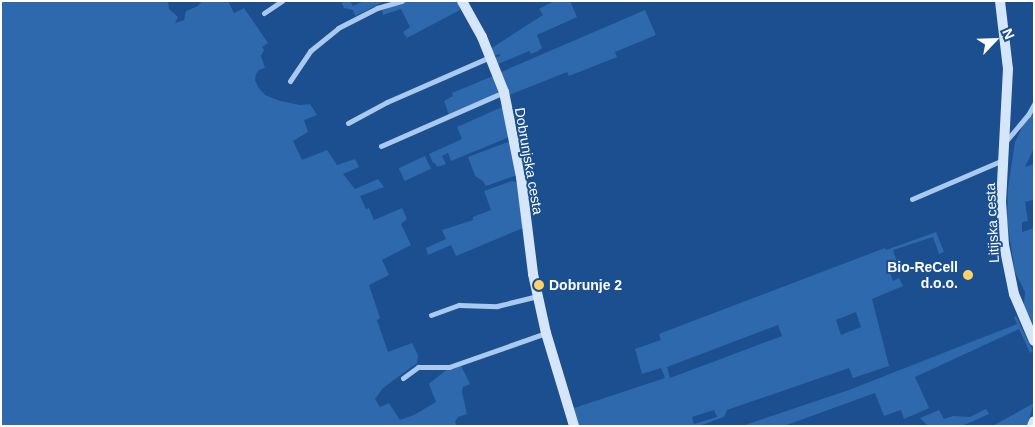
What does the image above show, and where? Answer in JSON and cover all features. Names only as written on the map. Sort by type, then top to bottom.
[{"type":"street","points":[[264,13],[282,1]]},
{"type":"street","points":[[290,81],[310,52],[338,28],[377,8],[402,1]]},
{"type":"street","name":"Dobrunjska cesta","points":[[462,1],[490,56],[504,92],[521,177],[533,274],[546,333],[574,426]]},
{"type":"street","name":"Litijska cesta","points":[[1000,1],[1008,69],[1001,202],[1008,268],[1020,310],[1034,341]]},
{"type":"street","points":[[348,123],[387,102],[490,56]]},
{"type":"street","points":[[381,146],[504,92]]},
{"type":"street","points":[[1005,143],[1028,115],[1034,104]]},
{"type":"street","name":"Litijska cesta","points":[[912,198],[1003,160]]},
{"type":"street","points":[[431,315],[459,305],[497,306],[538,296]]},
{"type":"street","points":[[403,378],[418,367],[449,367],[546,333]]},
{"type":"street","points":[[1032,426],[1034,421]]},
{"type":"shaded area","points":[[1,1],[168,1],[169,9],[178,17],[175,23],[184,20],[186,11],[198,6],[202,1],[228,1],[234,13],[244,8],[268,43],[262,47],[264,50],[261,56],[265,68],[259,70],[256,74],[255,80],[258,87],[265,95],[280,101],[300,105],[310,104],[317,115],[304,120],[308,132],[293,141],[302,160],[327,150],[337,165],[355,159],[359,167],[343,174],[355,189],[378,179],[384,187],[360,196],[366,209],[369,208],[374,220],[402,208],[407,219],[401,224],[411,245],[382,260],[389,275],[369,285],[380,318],[377,320],[388,352],[412,343],[418,355],[417,363],[383,388],[375,399],[380,407],[389,403],[400,420],[414,415],[436,402],[429,384],[445,371],[460,364],[470,384],[463,387],[462,392],[467,414],[458,417],[455,422],[457,426],[1,426]]},
{"type":"shaded area","points":[[341,1],[350,1],[353,6],[364,1],[385,1],[355,16],[353,10],[344,8]]},
{"type":"shaded area","points":[[407,1],[458,1],[460,10],[407,38],[403,32],[410,27],[401,9],[383,15],[382,10]]},
{"type":"shaded area","points":[[554,1],[570,1],[577,17],[537,35],[542,48],[538,51],[531,54],[529,51],[496,65],[494,58],[500,56],[500,54],[493,56],[490,49],[543,15],[539,9]]},
{"type":"shaded area","points":[[645,10],[656,35],[615,52],[617,57],[569,76],[567,72],[507,96],[499,73]]},
{"type":"shaded area","points":[[493,76],[499,90],[497,93],[449,115],[444,101],[453,96],[452,93]]},
{"type":"shaded area","points":[[502,107],[510,134],[507,138],[451,161],[448,153],[442,156],[446,164],[437,167],[433,163],[429,154],[462,139],[457,127]]},
{"type":"shaded area","points":[[1034,112],[1034,148],[1025,167],[1034,164],[1034,203],[1033,200],[1025,202],[1028,221],[1022,222],[1022,232],[1034,228],[1034,326],[1024,305],[1025,292],[1015,272],[1007,220],[1008,188],[1015,142],[1025,121]]},
{"type":"shaded area","points":[[508,142],[512,144],[517,175],[486,186],[483,181],[475,176],[468,157]]},
{"type":"shaded area","points":[[425,156],[431,169],[405,181],[399,168]]},
{"type":"shaded area","points":[[512,181],[518,183],[523,228],[456,256],[451,245],[428,255],[426,248],[446,239],[442,230],[473,220],[473,217],[491,210],[484,191]]},
{"type":"shaded area","points":[[936,232],[944,252],[939,254],[933,237],[893,250],[899,269],[890,273],[893,281],[899,278],[903,286],[872,299],[889,366],[853,378],[849,368],[727,410],[724,417],[699,426],[576,426],[571,409],[665,378],[661,368],[642,374],[635,349],[661,340],[659,334],[656,335],[885,248],[886,250]],"holes":[[[856,312],[861,327],[841,335],[836,320]],[[778,325],[782,336],[670,378],[667,367]],[[714,410],[717,417],[694,424],[692,417]]]},
{"type":"shaded area","points":[[1016,316],[1033,351],[1030,353],[1019,329],[915,377],[929,408],[904,419],[901,410],[884,416],[875,393],[784,426],[742,426],[849,390],[1017,324],[1014,317]]},
{"type":"shaded area","points":[[1034,403],[1027,426],[992,426],[1000,422]]},
{"type":"shaded area","points":[[986,409],[989,414],[962,426],[928,426],[920,418],[939,410],[944,419],[953,416],[970,417]]},
{"type":"place","name":"Bio-ReCell d.o.o.","points":[[968,275]]},
{"type":"place","name":"Dobrunje 2","points":[[539,285]]}]
